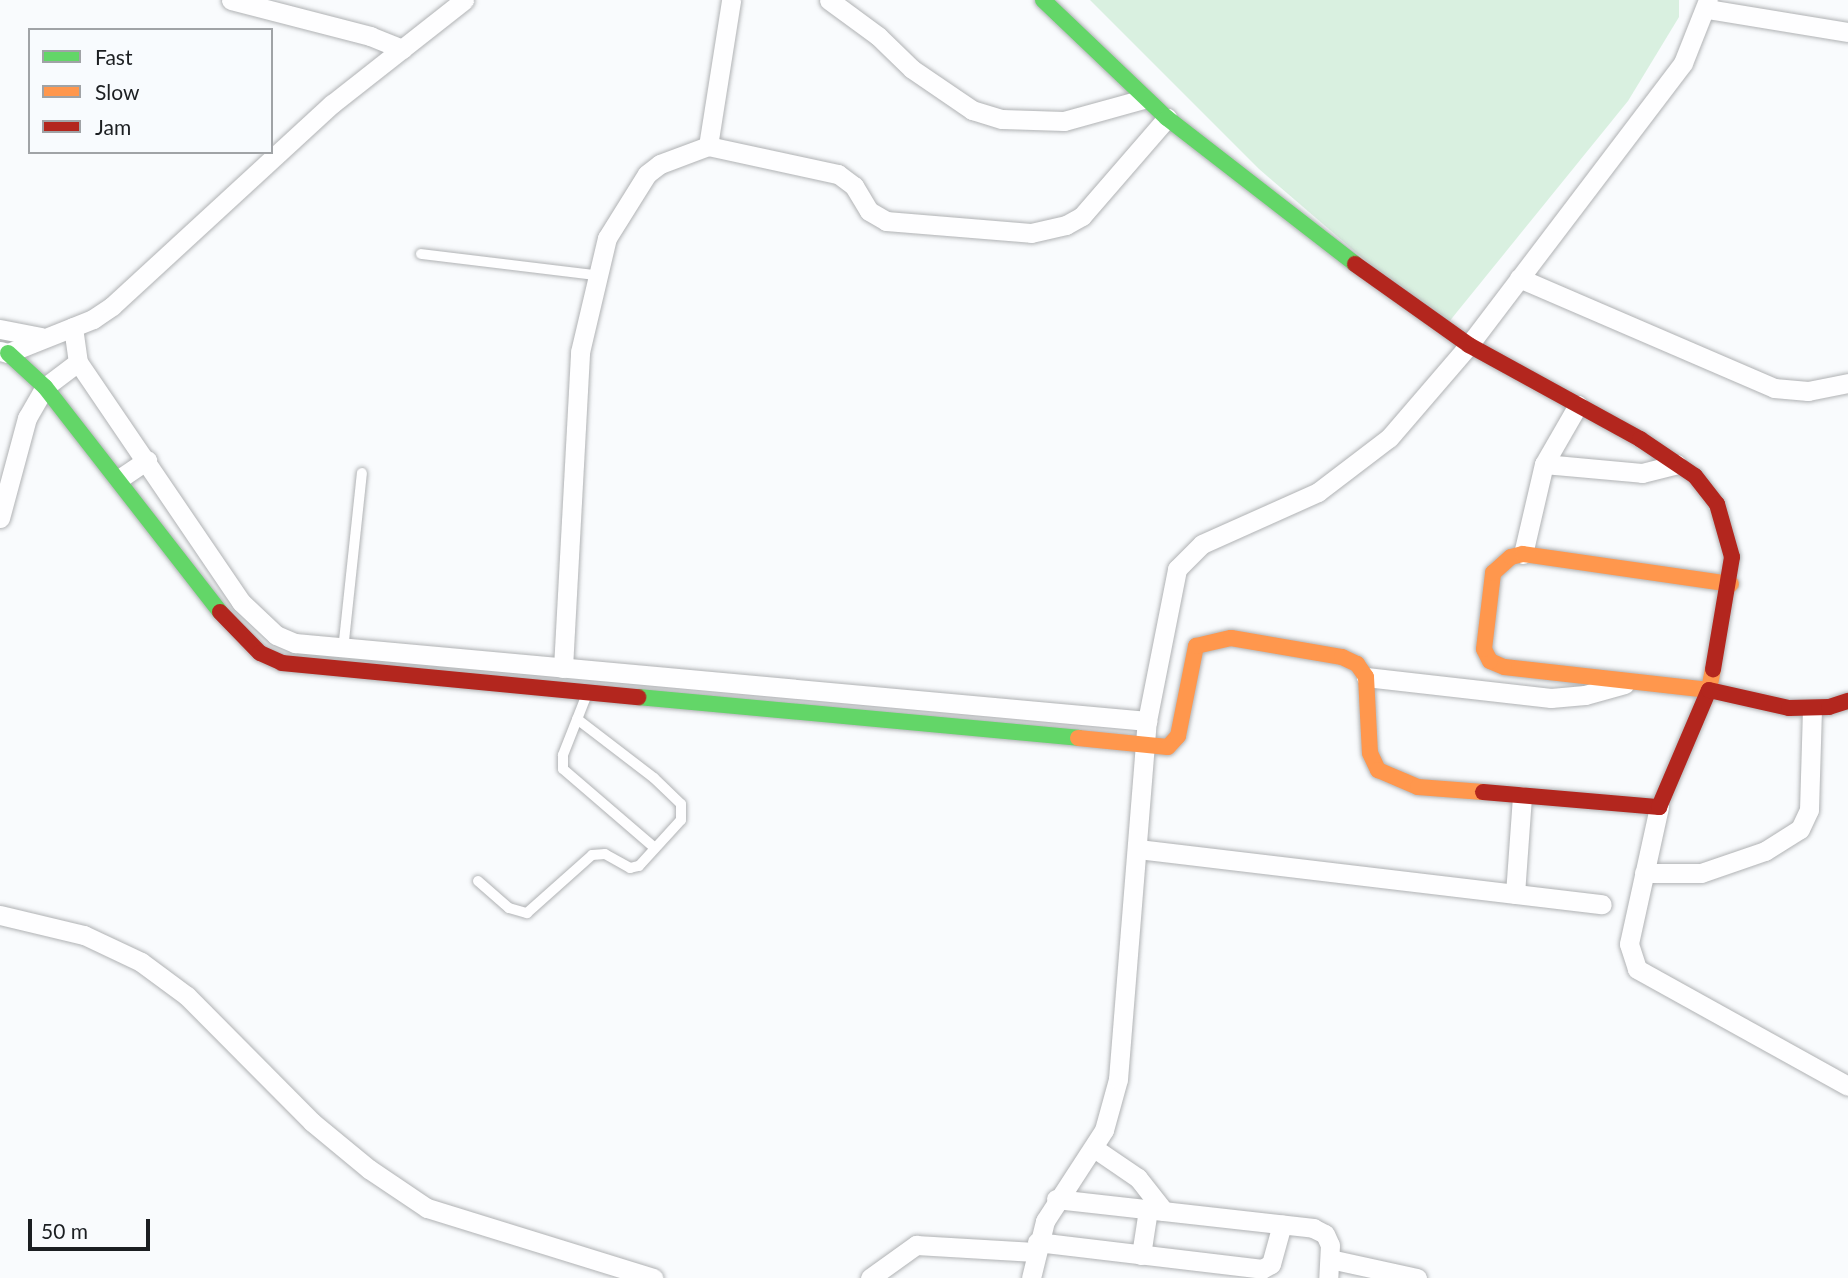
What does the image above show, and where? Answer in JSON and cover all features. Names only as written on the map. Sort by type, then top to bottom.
[{"type":"street","points":[[231,0],[370,36],[401,49]]},
{"type":"street","points":[[464,0],[332,104],[113,306],[73,327],[4,352],[46,387],[247,643],[282,663],[342,659],[542,676],[589,690],[1168,747],[1175,742],[1190,659],[1196,646],[1205,641],[1231,638],[1342,657],[1357,663],[1366,677],[1370,752],[1378,769],[1418,787],[1659,807]]},
{"type":"street","points":[[708,146],[731,0]]},
{"type":"street","points":[[829,0],[878,36],[912,69],[972,110],[1002,119],[1064,121],[1144,99]]},
{"type":"street","points":[[1043,0],[1144,99],[1386,288],[1469,345],[1677,464],[1695,476],[1717,505],[1730,543],[1731,584],[1709,690],[1659,807],[1629,944],[1637,969],[1848,1086]]},
{"type":"street","points":[[1031,1278],[1036,1247],[1056,1199],[1094,1148],[1112,1108],[1118,1079],[1147,721],[1163,627],[1182,561],[1202,544],[1318,492],[1358,465],[1388,438],[1469,345],[1683,63],[1708,4],[1848,32]]},
{"type":"street","points":[[563,668],[575,410],[595,275],[616,219],[648,174],[660,164],[708,146],[838,174],[854,186],[869,211],[886,221],[1031,233],[1066,225],[1082,216],[1167,118]]},
{"type":"street","points":[[1519,278],[1774,388],[1808,391],[1848,383]]},
{"type":"street","points":[[73,327],[78,362],[256,620],[295,643],[342,659]]},
{"type":"street","points":[[0,329],[41,337]]},
{"type":"street","points":[[0,518],[27,418],[46,387],[78,362]]},
{"type":"street","points":[[1523,554],[1544,464],[1578,405]]},
{"type":"street","points":[[119,479],[147,460]]},
{"type":"street","points":[[1544,464],[1642,473],[1677,464]]},
{"type":"street","points":[[1731,584],[1523,554],[1505,560],[1493,573],[1485,656],[1504,667],[1709,690],[1812,709],[1848,701]]},
{"type":"street","points":[[542,676],[563,668],[1147,721]]},
{"type":"street","points":[[1366,677],[1550,698],[1585,695],[1632,681]]},
{"type":"street","points":[[1644,873],[1701,873],[1765,851],[1800,829],[1809,810],[1812,709]]},
{"type":"street","points":[[1515,894],[1522,796]]},
{"type":"street","points":[[1138,849],[1602,904]]},
{"type":"street","points":[[0,915],[84,935],[141,962],[187,996],[312,1122],[369,1169],[427,1208],[653,1278]]},
{"type":"street","points":[[1094,1148],[1138,1178],[1156,1210],[1141,1255]]},
{"type":"street","points":[[1056,1199],[1282,1224],[1325,1234],[1329,1269],[1417,1278]]},
{"type":"street","points":[[870,1278],[916,1245],[928,1244],[1036,1247],[1265,1268],[1273,1260],[1282,1224]]},
{"type":"lane","points":[[421,254],[595,275]]},
{"type":"lane","points":[[342,659],[362,473]]},
{"type":"lane","points":[[589,690],[563,755],[563,769],[655,848]]},
{"type":"lane","points":[[478,881],[509,908],[527,913],[592,855],[605,854],[634,868],[681,820],[681,804],[577,719]]},
{"type":"green space","points":[[1090,0],[1679,0],[1679,17],[1628,101],[1444,328],[1259,169]]},
{"type":"traffic: fast","points":[[1043,0],[1167,118],[1355,264]]},
{"type":"traffic: fast","points":[[8,353],[45,387],[220,612]]},
{"type":"traffic: fast","points":[[638,697],[1078,738]]},
{"type":"traffic: slow","points":[[1713,669],[1709,690],[1504,667],[1490,661],[1484,649],[1493,573],[1511,557],[1523,554],[1731,584]]},
{"type":"traffic: slow","points":[[1078,738],[1168,747],[1178,736],[1196,646],[1231,638],[1342,657],[1357,664],[1366,677],[1370,753],[1378,770],[1418,787],[1483,792]]},
{"type":"traffic: jam","points":[[1355,264],[1469,345],[1640,439],[1695,476],[1717,504],[1732,557],[1713,669]]},
{"type":"traffic: jam","points":[[220,612],[260,653],[282,663],[638,697]]},
{"type":"traffic: jam","points":[[1483,792],[1659,807],[1709,690],[1789,708],[1829,707],[1848,701]]}]
